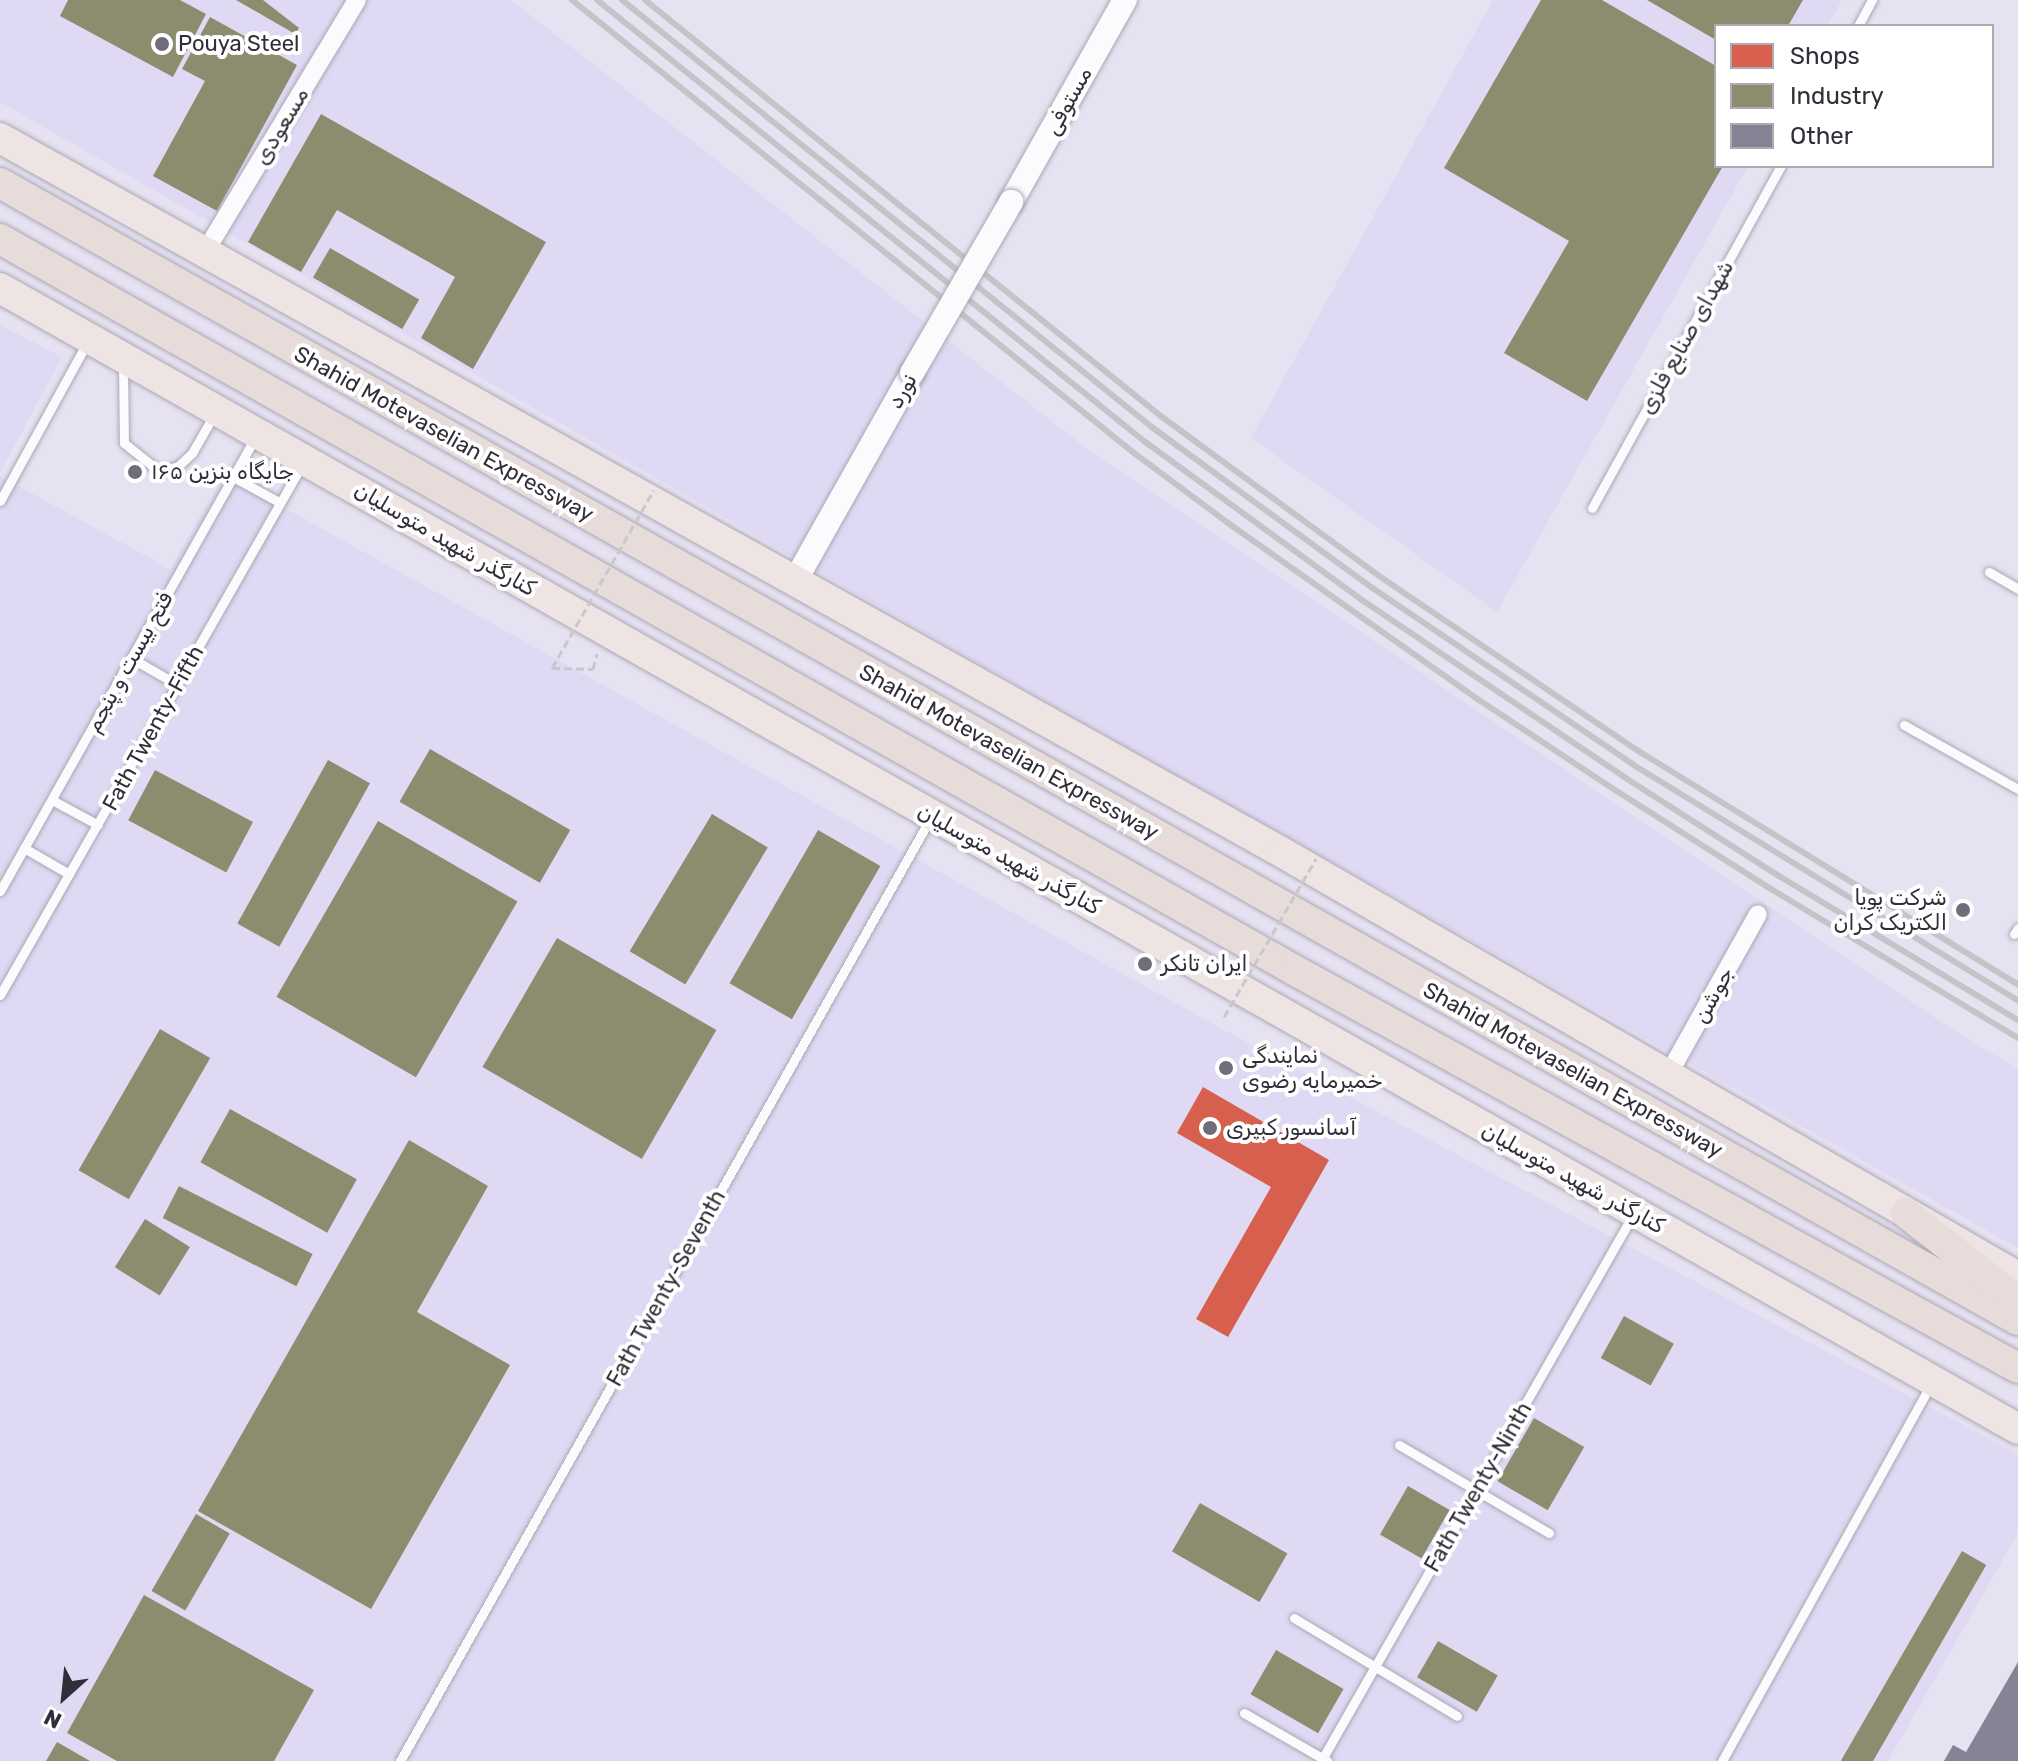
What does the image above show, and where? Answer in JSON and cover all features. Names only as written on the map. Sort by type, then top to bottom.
[{"type":"highway","name":"Shahid Motevaselian Expressway","points":[[0,183],[2018,1320]]},
{"type":"highway","points":[[0,239],[1294,970],[2018,1368]]},
{"type":"highway","points":[[1906,1213],[2018,1301]]},
{"type":"main road","points":[[0,138],[1297,861],[2018,1277]]},
{"type":"main road","name":"کنارگذر شهید متوسلیان","points":[[0,288],[2018,1429]]},
{"type":"street","name":"مسعودی","points":[[205,252],[357,0]]},
{"type":"street","name":"مستوفی","points":[[1011,202],[1125,0]]},
{"type":"street","name":"نورد","points":[[795,581],[1011,202]]},
{"type":"street","name":"جوشن","points":[[1668,1075],[1758,914]]},
{"type":"lane","points":[[1859,24],[1872,0]]},
{"type":"lane","name":"شهدای صنایع فلزی","points":[[1592,508],[1780,168]]},
{"type":"lane","points":[[0,501],[90,338]]},
{"type":"lane","points":[[123,357],[124,443],[159,471],[177,467],[192,453],[217,410]]},
{"type":"lane","name":"فتح بیست و پنجم","points":[[0,891],[258,433]]},
{"type":"lane","name":"Fath Twenty-Fifth","points":[[0,995],[305,460]]},
{"type":"lane","points":[[233,477],[279,502]]},
{"type":"lane","points":[[1989,572],[2018,589]]},
{"type":"lane","points":[[131,658],[178,685]]},
{"type":"lane","points":[[1904,725],[2018,789]]},
{"type":"lane","points":[[52,800],[98,825]]},
{"type":"lane","name":"Fath Twenty-Seventh","points":[[400,1761],[932,815]]},
{"type":"lane","points":[[24,848],[69,874]]},
{"type":"lane","name":"Fath Twenty-Ninth","points":[[1323,1760],[1634,1212]]},
{"type":"lane","points":[[1722,1761],[1932,1381]]},
{"type":"lane","points":[[1399,1445],[1549,1533]]},
{"type":"lane","points":[[1294,1618],[1457,1716]]},
{"type":"lane","points":[[1244,1713],[1323,1760]]},
{"type":"path","points":[[593,669],[552,668],[654,490]]},
{"type":"path","points":[[1224,1017],[1316,859]]},
{"type":"shaded area","points":[[0,0],[511,0],[1085,447],[1950,1028],[2018,1069],[2018,1248],[971,659],[0,102]]},
{"type":"shaded area","points":[[1493,0],[1842,0],[1828,24],[1714,24],[1714,168],[1747,168],[1497,612],[1251,438]]},
{"type":"shaded area","points":[[0,325],[62,357],[0,473]]},
{"type":"shaded area","points":[[225,475],[1215,1025],[2018,1454],[2018,1533],[1888,1761],[0,1761],[0,476],[170,569]]},
{"type":"building: Shops","points":[[1203,1087],[1329,1160],[1228,1337],[1196,1319],[1271,1187],[1177,1133]]},
{"type":"building: Industry","points":[[68,0],[180,0],[206,14],[173,77],[60,16]]},
{"type":"building: Industry","points":[[236,0],[263,0],[299,28],[295,34]]},
{"type":"building: Industry","points":[[1541,0],[1602,0],[1714,65],[1714,168],[1722,168],[1587,401],[1504,353],[1569,241],[1444,168]]},
{"type":"building: Industry","points":[[1647,0],[1803,0],[1789,24],[1714,24],[1714,39]]},
{"type":"building: Industry","points":[[210,17],[297,65],[217,211],[153,176],[205,81],[182,69]]},
{"type":"building: Industry","points":[[321,114],[546,242],[473,369],[421,338],[455,277],[337,210],[301,272],[248,242]]},
{"type":"building: Industry","points":[[330,248],[419,300],[402,329],[313,277]]},
{"type":"building: Industry","points":[[430,749],[570,830],[540,883],[400,802]]},
{"type":"building: Industry","points":[[328,760],[370,783],[279,947],[237,924]]},
{"type":"building: Industry","points":[[155,770],[253,822],[226,872],[128,820]]},
{"type":"building: Industry","points":[[712,814],[768,847],[685,985],[630,951]]},
{"type":"building: Industry","points":[[378,821],[517,902],[416,1077],[276,997]]},
{"type":"building: Industry","points":[[818,830],[880,866],[792,1019],[730,983]]},
{"type":"building: Industry","points":[[557,938],[716,1030],[642,1159],[483,1067]]},
{"type":"building: Industry","points":[[160,1029],[210,1058],[129,1199],[78,1170]]},
{"type":"building: Industry","points":[[230,1109],[357,1179],[327,1233],[200,1162]]},
{"type":"building: Industry","points":[[409,1140],[488,1186],[417,1312],[510,1365],[371,1609],[198,1511]]},
{"type":"building: Industry","points":[[179,1186],[313,1254],[296,1286],[163,1218]]},
{"type":"building: Industry","points":[[145,1219],[190,1247],[160,1295],[115,1267]]},
{"type":"building: Industry","points":[[1624,1316],[1674,1344],[1651,1386],[1601,1358]]},
{"type":"building: Industry","points":[[1534,1418],[1584,1447],[1548,1510],[1498,1481]]},
{"type":"building: Industry","points":[[1408,1486],[1450,1510],[1422,1558],[1380,1534]]},
{"type":"building: Industry","points":[[1200,1503],[1287,1554],[1259,1602],[1172,1551]]},
{"type":"building: Industry","points":[[196,1514],[230,1534],[185,1611],[152,1591]]},
{"type":"building: Industry","points":[[1962,1551],[1986,1565],[1873,1761],[1841,1761]]},
{"type":"building: Industry","points":[[144,1595],[314,1690],[274,1761],[117,1761],[67,1733]]},
{"type":"building: Industry","points":[[1438,1641],[1498,1676],[1477,1712],[1417,1677]]},
{"type":"building: Industry","points":[[1276,1650],[1344,1689],[1318,1733],[1250,1694]]},
{"type":"building: Industry","points":[[57,1742],[90,1761],[46,1761]]},
{"type":"building: Other","points":[[2018,1662],[2018,1761],[1944,1761],[1953,1745],[1966,1752]]},
{"type":"railway","points":[[572,0],[1134,453],[1228,523],[1479,700],[1615,790],[1771,889],[2018,1038]]},
{"type":"railway","points":[[597,0],[1144,441],[1362,600],[1624,777],[1779,876],[2018,1020]]},
{"type":"railway","points":[[622,0],[1153,428],[1371,587],[1632,764],[2018,1001]]},
{"type":"railway","points":[[645,0],[1162,417],[1379,576],[1640,752],[2018,985]]},
{"type":"place","name":"Pouya Steel","points":[[162,44]]},
{"type":"place","name":"جایگاه بنزین ۱۶۵","points":[[135,472]]},
{"type":"place","name":"شرکت پویا الکتریک کران","points":[[1963,910]]},
{"type":"place","name":"ایران تانکر","points":[[1145,964]]},
{"type":"place","name":"نمایندگی خمیرمایه رضوی","points":[[1226,1068]]},
{"type":"place","name":"آسانسور کبیری","points":[[1210,1128]]}]
